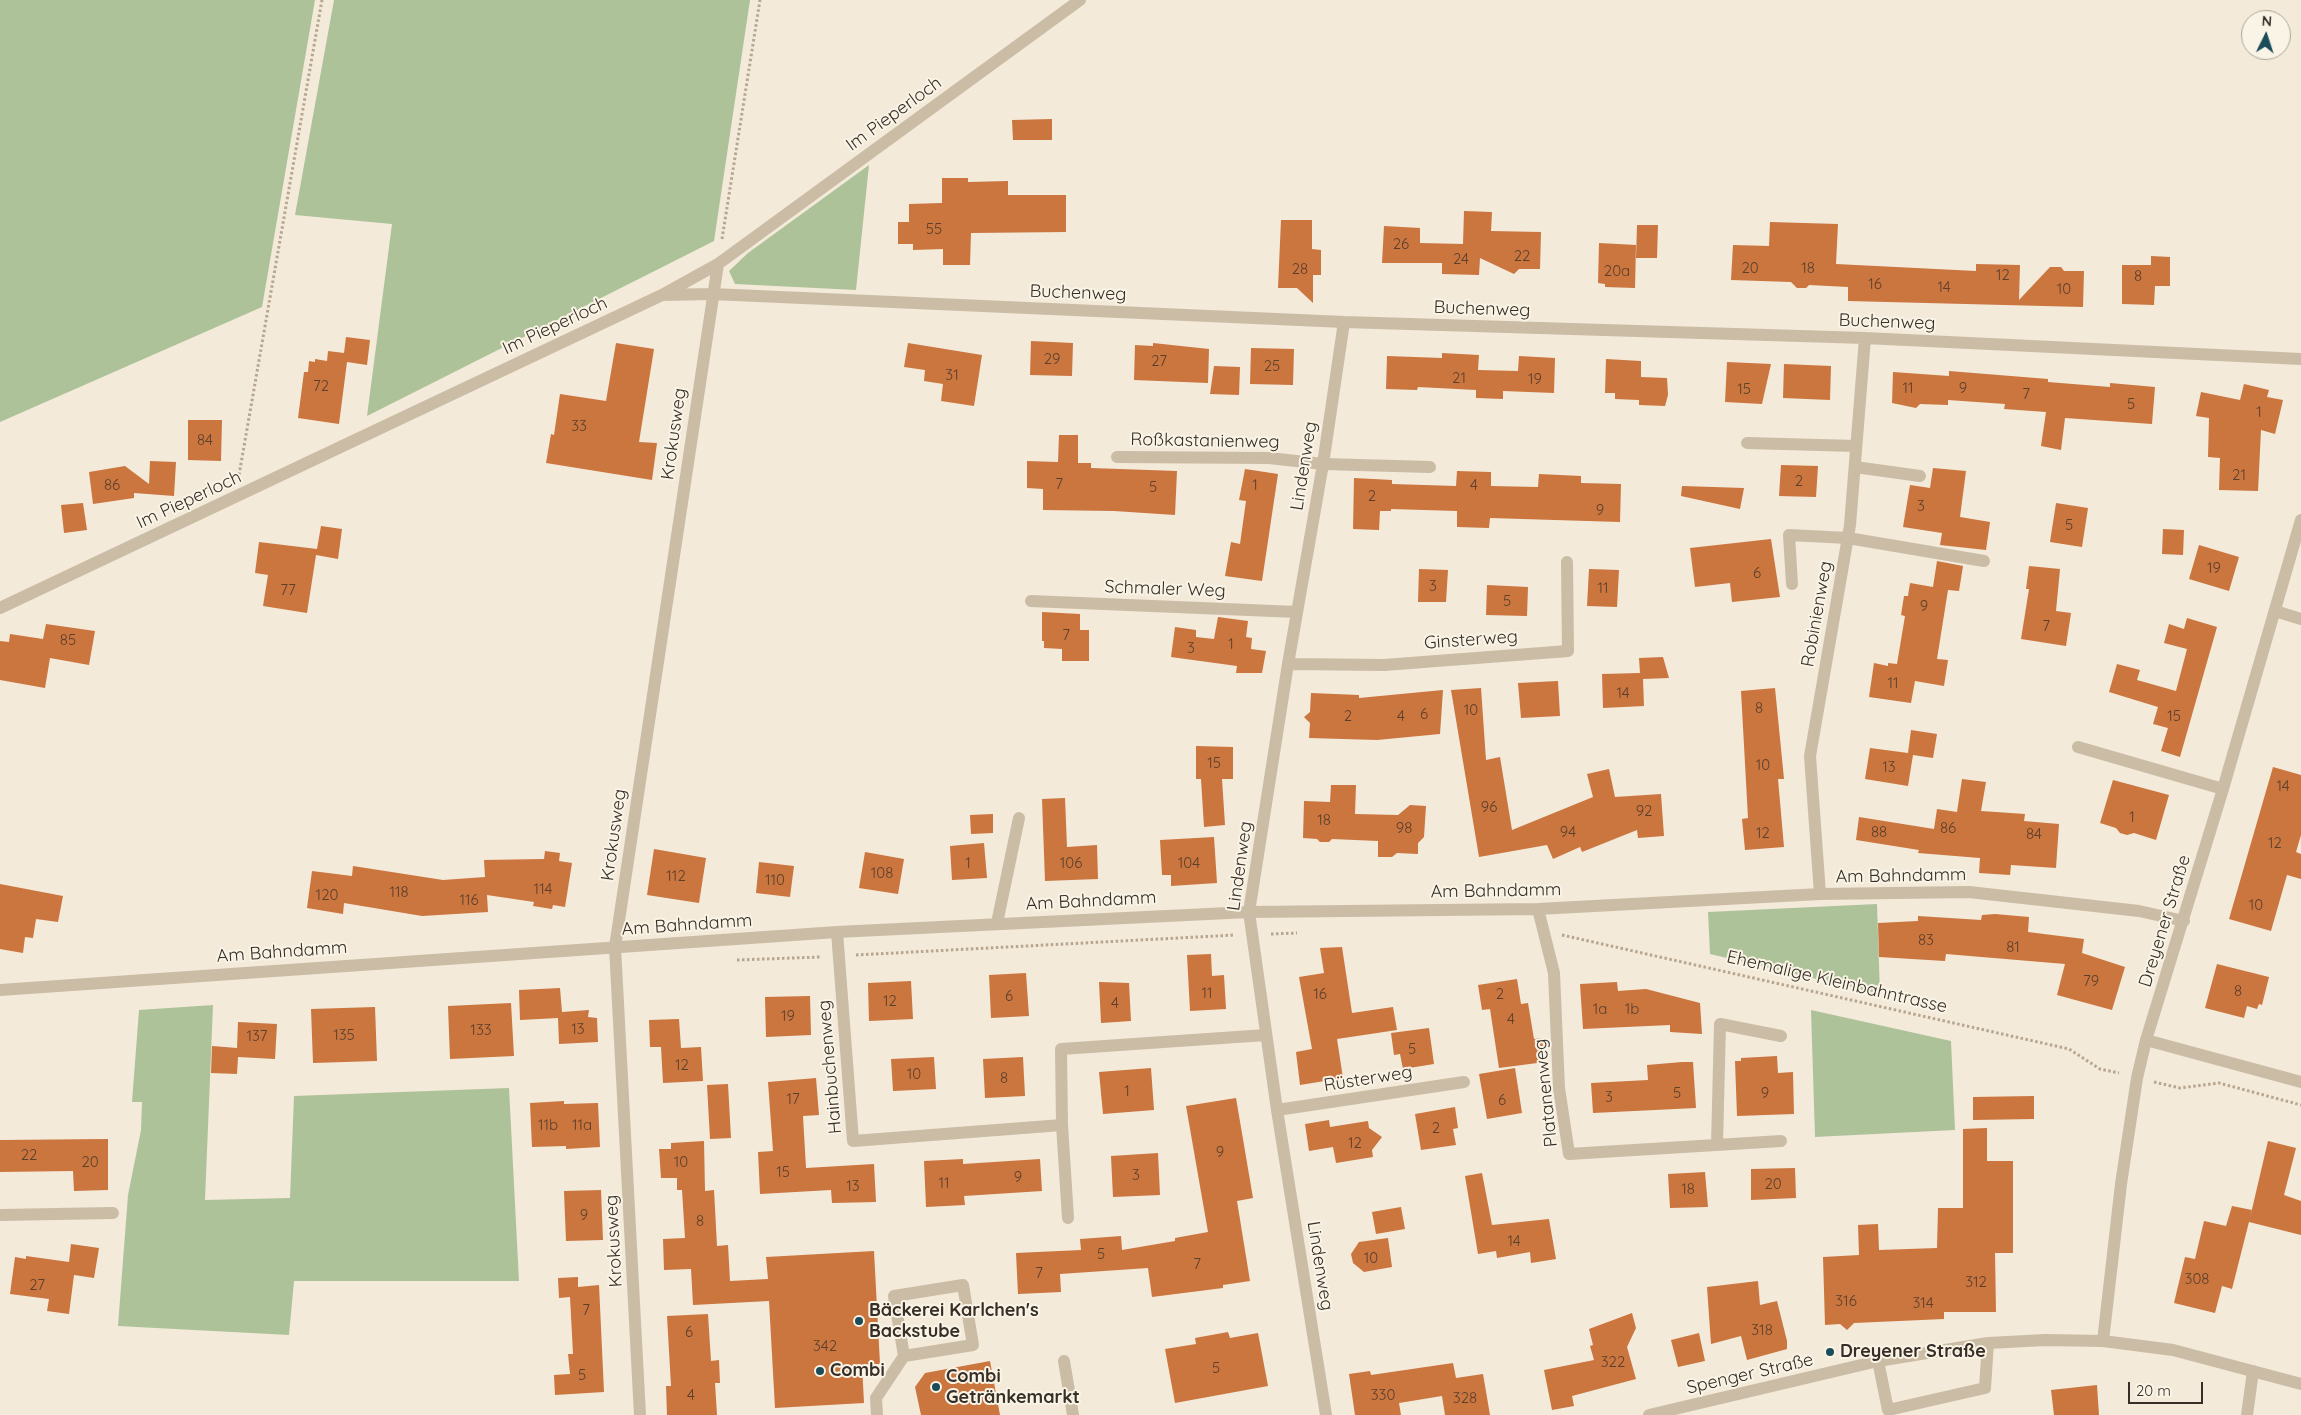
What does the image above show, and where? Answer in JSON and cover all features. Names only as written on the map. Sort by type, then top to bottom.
[{"type":"street","name":"Im Pieperloch","points":[[0,608],[235,499],[662,295],[718,264],[1080,0]]},
{"type":"street","name":"Krokusweg","points":[[640,1415],[615,947],[718,264]]},
{"type":"street","name":"Buchenweg","points":[[662,295],[712,294],[1344,322],[1865,338],[2301,359]]},
{"type":"street","name":"Lindenweg","points":[[1326,1415],[1277,1110],[1249,912],[1288,664],[1323,464],[1344,322]]},
{"type":"street","name":"Robinienweg","points":[[1820,894],[1810,756],[1848,538],[1865,338]]},
{"type":"street","points":[[1747,443],[1856,446]]},
{"type":"street","name":"Roßkastanienweg","points":[[1117,457],[1269,458],[1323,464],[1430,467]]},
{"type":"street","points":[[1855,466],[1920,476]]},
{"type":"street","name":"Dreyener Straße","points":[[2103,1342],[2121,1184],[2137,1078],[2146,1040],[2184,921],[2301,520]]},
{"type":"street","points":[[1792,584],[1789,535],[1848,538],[1984,561]]},
{"type":"street","name":"Ginsterweg","points":[[1288,664],[1384,664],[1568,651],[1567,562]]},
{"type":"street","name":"Schmaler Weg","points":[[1031,601],[1297,612]]},
{"type":"street","points":[[2275,611],[2301,619]]},
{"type":"street","points":[[2078,748],[2223,789]]},
{"type":"street","points":[[997,923],[1019,818]]},
{"type":"street","name":"Am Bahndamm","points":[[0,990],[836,932],[1249,912],[1538,909],[1820,894],[1969,892],[2139,911],[2184,921]]},
{"type":"street","name":"Platanenweg","points":[[1538,909],[1554,973],[1559,1088],[1569,1154],[1781,1141]]},
{"type":"street","name":"Hainbuchenweg","points":[[836,932],[853,1141],[1062,1125]]},
{"type":"street","points":[[1717,1145],[1720,1024],[1781,1036]]},
{"type":"street","points":[[1068,1218],[1062,1125],[1061,1049],[1266,1035]]},
{"type":"street","points":[[2146,1040],[2301,1082]]},
{"type":"street","name":"Rüsterweg","points":[[1277,1110],[1464,1082]]},
{"type":"street","points":[[0,1215],[113,1213]]},
{"type":"street","points":[[877,1415],[876,1398],[904,1356],[894,1296],[963,1285],[972,1345],[904,1356]]},
{"type":"street","name":"Spenger Straße","points":[[1649,1415],[1878,1362],[1988,1343],[2046,1340],[2103,1342],[2172,1350],[2301,1384]]},
{"type":"street","points":[[1878,1362],[1888,1410],[1985,1388],[1988,1343]]},
{"type":"street","points":[[1064,1361],[1073,1415]]},
{"type":"street","points":[[2247,1415],[2253,1371]]},
{"type":"path","points":[[235,499],[322,0]]},
{"type":"path","points":[[718,264],[760,0]]},
{"type":"path","name":"Ehemalige Kleinbahntrasse","points":[[1543,930],[2069,1049],[2100,1069],[2120,1073]]},
{"type":"path","points":[[2137,1078],[2180,1088],[2219,1083],[2301,1105]]},
{"type":"green space","points":[[0,0],[315,0],[262,307],[0,422]]},
{"type":"green space","points":[[334,0],[750,0],[714,241],[367,416],[392,224],[295,215]]},
{"type":"green space","points":[[869,165],[856,290],[735,284],[729,271],[748,253]]},
{"type":"green space","points":[[1877,904],[1880,994],[1710,954],[1708,912]]},
{"type":"green space","points":[[213,1005],[205,1200],[290,1198],[294,1096],[509,1088],[519,1281],[294,1281],[289,1335],[118,1326],[128,1195],[141,1130],[142,1102],[132,1102],[139,1010]]},
{"type":"green space","points":[[1811,1010],[1951,1041],[1955,1130],[1815,1137]]},
{"type":"building","points":[[1052,119],[1052,140],[1013,140],[1012,120]]},
{"type":"building","points":[[942,178],[968,178],[968,182],[1008,181],[1008,195],[1066,195],[1066,232],[971,233],[970,265],[943,265],[943,249],[913,250],[913,244],[898,244],[898,222],[909,222],[909,204],[942,203]]},
{"type":"building","points":[[1464,211],[1492,212],[1491,231],[1541,232],[1540,269],[1519,269],[1514,274],[1480,258],[1479,275],[1442,274],[1442,263],[1382,263],[1384,226],[1420,228],[1420,243],[1463,244]]},
{"type":"building","points":[[1281,220],[1312,220],[1312,249],[1321,250],[1321,275],[1313,275],[1313,303],[1297,288],[1278,288]]},
{"type":"building","points":[[1770,222],[1838,224],[1836,264],[1976,271],[1976,264],[2020,265],[2019,300],[2050,267],[2061,267],[2064,271],[2084,271],[2083,307],[1848,301],[1848,287],[1809,285],[1806,288],[1797,288],[1791,282],[1731,280],[1733,245],[1769,246]]},
{"type":"building","points":[[1637,225],[1658,225],[1657,258],[1636,258]]},
{"type":"building","points":[[1599,243],[1636,245],[1635,288],[1605,287],[1605,284],[1598,283]]},
{"type":"building","points":[[2151,256],[2170,257],[2170,286],[2155,286],[2154,305],[2122,304],[2122,265],[2151,265]]},
{"type":"building","points":[[346,337],[370,340],[367,365],[347,362],[339,424],[298,418],[304,372],[308,372],[309,361],[315,362],[315,359],[327,361],[328,351],[344,353]]},
{"type":"building","points":[[1031,341],[1073,343],[1072,376],[1030,375]]},
{"type":"building","points":[[616,343],[654,349],[639,442],[657,443],[652,480],[546,463],[551,434],[554,435],[560,394],[606,401]]},
{"type":"building","points":[[908,343],[982,355],[974,406],[941,401],[943,384],[924,381],[925,370],[904,367]]},
{"type":"building","points":[[1153,343],[1209,349],[1208,383],[1134,380],[1135,345],[1153,346]]},
{"type":"building","points":[[1251,348],[1294,349],[1293,385],[1250,384]]},
{"type":"building","points":[[1442,353],[1479,355],[1478,370],[1518,371],[1519,356],[1555,358],[1554,393],[1503,391],[1503,399],[1476,398],[1476,390],[1418,387],[1417,390],[1386,389],[1387,356],[1442,358]]},
{"type":"building","points":[[1606,359],[1641,361],[1641,377],[1667,378],[1668,395],[1665,406],[1639,405],[1639,400],[1615,399],[1615,393],[1605,393]]},
{"type":"building","points":[[1727,362],[1771,364],[1762,404],[1725,402]]},
{"type":"building","points":[[1784,364],[1831,366],[1830,400],[1783,398]]},
{"type":"building","points":[[1214,366],[1240,367],[1239,395],[1210,394]]},
{"type":"building","points":[[1949,371],[2048,379],[2048,382],[2110,387],[2110,383],[2155,387],[2152,424],[2065,418],[2061,450],[2041,446],[2046,412],[2004,409],[2005,404],[1948,400],[1948,405],[1920,404],[1916,408],[1892,403],[1893,372],[1949,376]]},
{"type":"building","points":[[2244,384],[2269,390],[2267,397],[2283,400],[2275,434],[2261,430],[2258,491],[2219,490],[2220,458],[2208,457],[2209,418],[2196,416],[2201,392],[2240,400]]},
{"type":"building","points":[[188,420],[222,420],[221,461],[188,460]]},
{"type":"building","points":[[1059,435],[1078,435],[1078,463],[1091,463],[1091,468],[1177,471],[1175,515],[1114,511],[1043,510],[1043,489],[1027,488],[1027,461],[1058,462]]},
{"type":"building","points":[[150,461],[176,462],[174,496],[134,493],[134,498],[93,504],[89,472],[125,466],[149,484]]},
{"type":"building","points":[[1781,465],[1818,466],[1816,497],[1779,496]]},
{"type":"building","points":[[1933,468],[1966,471],[1960,517],[1990,522],[1986,550],[1940,545],[1942,533],[1903,527],[1910,485],[1930,488]]},
{"type":"building","points":[[1245,469],[1278,474],[1262,581],[1225,576],[1231,542],[1240,544],[1246,501],[1239,500]]},
{"type":"building","points":[[1457,471],[1491,472],[1491,486],[1538,487],[1539,474],[1581,476],[1581,483],[1621,484],[1620,522],[1490,518],[1489,528],[1457,527],[1457,511],[1391,509],[1391,511],[1380,511],[1379,530],[1353,529],[1354,478],[1392,480],[1392,484],[1456,486]]},
{"type":"building","points":[[1682,486],[1744,488],[1740,509],[1681,496]]},
{"type":"building","points":[[83,503],[87,530],[64,533],[61,505]]},
{"type":"building","points":[[2056,503],[2088,508],[2082,547],[2050,542]]},
{"type":"building","points":[[321,526],[342,529],[338,559],[316,555],[307,613],[263,606],[268,575],[255,573],[259,542],[317,549]]},
{"type":"building","points":[[2163,529],[2184,530],[2183,555],[2162,554]]},
{"type":"building","points":[[1771,539],[1780,597],[1732,602],[1730,583],[1695,587],[1690,548]]},
{"type":"building","points":[[2199,545],[2239,557],[2229,591],[2189,579]]},
{"type":"building","points":[[1937,561],[1963,566],[1959,591],[1948,590],[1937,659],[1948,660],[1944,686],[1915,681],[1911,703],[1869,697],[1874,663],[1888,666],[1888,663],[1897,664],[1905,616],[1901,615],[1904,596],[1908,596],[1910,583],[1933,587]]},
{"type":"building","points":[[2029,566],[2060,569],[2056,611],[2071,613],[2066,646],[2021,639],[2029,589],[2026,589]]},
{"type":"building","points":[[1419,569],[1448,570],[1446,602],[1418,602]]},
{"type":"building","points":[[1589,569],[1619,570],[1617,607],[1587,606]]},
{"type":"building","points":[[1487,585],[1528,587],[1527,616],[1486,615]]},
{"type":"building","points":[[1042,612],[1080,614],[1080,630],[1089,630],[1089,661],[1062,661],[1062,649],[1044,648],[1044,641],[1042,641]]},
{"type":"building","points":[[1218,617],[1248,621],[1246,637],[1252,638],[1251,649],[1266,651],[1262,673],[1236,673],[1237,666],[1171,657],[1175,627],[1196,630],[1196,637],[1214,639]]},
{"type":"building","points":[[2187,618],[2217,627],[2180,757],[2161,751],[2168,728],[2153,724],[2158,707],[2109,692],[2117,664],[2140,670],[2137,680],[2176,691],[2187,649],[2164,643],[2169,624],[2184,629]]},
{"type":"building","points":[[46,624],[95,631],[89,665],[50,658],[45,688],[0,680],[0,641],[9,642],[10,634],[43,639]]},
{"type":"building","points":[[1663,657],[1669,678],[1643,679],[1644,706],[1603,708],[1602,674],[1640,673],[1639,658]]},
{"type":"building","points":[[1558,681],[1560,716],[1521,718],[1518,683]]},
{"type":"building","points":[[1481,688],[1486,760],[1500,757],[1512,830],[1593,797],[1587,774],[1609,769],[1615,797],[1661,794],[1664,836],[1638,838],[1637,830],[1582,852],[1580,847],[1553,859],[1547,845],[1479,857],[1451,690]]},
{"type":"building","points":[[1775,688],[1784,779],[1778,779],[1784,847],[1745,850],[1742,819],[1748,818],[1741,691]]},
{"type":"building","points":[[1443,690],[1440,734],[1377,740],[1309,738],[1310,723],[1304,717],[1310,712],[1311,693],[1359,695],[1359,698]]},
{"type":"building","points":[[1911,730],[1937,734],[1933,758],[1913,755],[1908,786],[1865,779],[1870,748],[1908,753]]},
{"type":"building","points":[[1196,746],[1233,747],[1233,779],[1222,779],[1225,825],[1204,827],[1201,779],[1196,779]]},
{"type":"building","points":[[2273,767],[2301,775],[2301,835],[2296,852],[2301,854],[2301,879],[2287,875],[2271,931],[2229,919]]},
{"type":"building","points":[[1962,779],[1986,782],[1981,811],[2025,814],[2024,821],[2059,824],[2056,868],[2011,865],[2010,875],[1979,873],[1980,858],[1918,853],[1919,850],[1856,840],[1859,817],[1934,829],[1937,809],[1957,812]]},
{"type":"building","points":[[2113,780],[2169,795],[2156,840],[2134,833],[2127,835],[2120,833],[2116,828],[2100,823]]},
{"type":"building","points":[[1331,785],[1356,785],[1355,814],[1398,815],[1410,805],[1426,806],[1424,837],[1418,843],[1418,854],[1397,853],[1392,857],[1378,857],[1378,841],[1332,839],[1329,842],[1320,842],[1317,839],[1303,838],[1304,801],[1330,802]]},
{"type":"building","points":[[1065,798],[1067,847],[1097,845],[1098,879],[1045,881],[1042,799]]},
{"type":"building","points":[[993,814],[993,833],[971,834],[970,815]]},
{"type":"building","points":[[1214,837],[1217,883],[1171,886],[1171,875],[1162,875],[1160,840]]},
{"type":"building","points":[[984,843],[987,878],[952,880],[950,846]]},
{"type":"building","points":[[654,849],[706,858],[699,903],[647,895]]},
{"type":"building","points":[[545,851],[560,853],[559,861],[572,863],[565,907],[553,905],[552,909],[533,906],[534,902],[487,895],[488,912],[422,916],[344,903],[343,914],[307,908],[312,871],[352,876],[353,866],[443,880],[485,877],[484,860],[544,859]]},
{"type":"building","points":[[865,852],[904,859],[898,894],[859,888]]},
{"type":"building","points":[[759,862],[794,866],[790,897],[756,893]]},
{"type":"building","points":[[0,884],[63,896],[58,922],[36,919],[33,938],[25,937],[23,953],[0,949]]},
{"type":"building","points":[[1995,914],[2029,917],[2028,932],[2084,939],[2082,953],[2125,967],[2112,1010],[2057,995],[2065,964],[1946,954],[1945,961],[1879,957],[1878,923],[1918,921],[1918,916],[1981,920],[1982,915]]},
{"type":"building","points":[[1342,947],[1352,1013],[1393,1007],[1397,1030],[1337,1039],[1343,1078],[1300,1085],[1296,1052],[1312,1049],[1299,977],[1324,973],[1320,948]]},
{"type":"building","points":[[1211,954],[1212,976],[1224,975],[1226,1009],[1190,1011],[1187,955]]},
{"type":"building","points":[[2217,964],[2269,977],[2262,1005],[2259,1004],[2257,1009],[2247,1006],[2244,1018],[2205,1008]]},
{"type":"building","points":[[1026,973],[1029,1016],[991,1018],[989,975]]},
{"type":"building","points":[[1517,979],[1521,1004],[1528,1003],[1534,1039],[1542,1038],[1545,1062],[1499,1068],[1490,1009],[1482,1010],[1478,985]]},
{"type":"building","points":[[911,981],[913,1019],[869,1021],[868,983]]},
{"type":"building","points":[[1099,982],[1129,983],[1131,1021],[1101,1023]]},
{"type":"building","points":[[1617,982],[1618,991],[1646,989],[1700,1003],[1702,1034],[1670,1032],[1670,1025],[1583,1029],[1580,984]]},
{"type":"building","points":[[560,988],[562,1012],[589,1010],[588,1017],[597,1018],[598,1042],[559,1044],[558,1018],[520,1020],[519,990]]},
{"type":"building","points":[[810,996],[811,1035],[766,1037],[765,997]]},
{"type":"building","points":[[511,1003],[514,1056],[450,1059],[448,1006]]},
{"type":"building","points":[[375,1007],[377,1061],[313,1063],[311,1009]]},
{"type":"building","points":[[679,1019],[681,1048],[701,1047],[703,1081],[663,1083],[661,1047],[650,1047],[649,1020]]},
{"type":"building","points":[[238,1022],[277,1024],[275,1059],[238,1057],[237,1074],[211,1073],[212,1046],[237,1048]]},
{"type":"building","points":[[1429,1028],[1434,1064],[1403,1069],[1400,1054],[1394,1055],[1391,1033]]},
{"type":"building","points":[[1777,1056],[1778,1073],[1793,1072],[1794,1114],[1737,1116],[1735,1061],[1741,1061],[1741,1058]]},
{"type":"building","points":[[934,1057],[936,1089],[893,1091],[891,1059]]},
{"type":"building","points":[[1023,1057],[1025,1096],[985,1098],[983,1059]]},
{"type":"building","points":[[1693,1062],[1696,1108],[1593,1113],[1591,1083],[1648,1080],[1647,1065]]},
{"type":"building","points":[[1151,1068],[1154,1110],[1103,1114],[1099,1072]]},
{"type":"building","points":[[1515,1068],[1522,1113],[1487,1119],[1479,1074]]},
{"type":"building","points":[[816,1078],[819,1115],[803,1116],[806,1168],[874,1164],[876,1202],[832,1203],[831,1190],[760,1194],[758,1152],[773,1151],[768,1082]]},
{"type":"building","points":[[728,1084],[731,1138],[710,1139],[707,1085]]},
{"type":"building","points":[[2034,1096],[2034,1119],[1973,1120],[1973,1097]]},
{"type":"building","points":[[1236,1098],[1253,1198],[1237,1201],[1250,1281],[1223,1285],[1223,1288],[1152,1297],[1148,1268],[1060,1274],[1061,1292],[1018,1294],[1016,1253],[1081,1250],[1080,1239],[1121,1236],[1122,1250],[1175,1241],[1175,1238],[1208,1232],[1186,1106]]},
{"type":"building","points":[[564,1101],[564,1104],[598,1103],[600,1147],[566,1149],[566,1146],[532,1147],[530,1103]]},
{"type":"building","points":[[1455,1107],[1458,1128],[1453,1129],[1456,1145],[1421,1150],[1415,1114]]},
{"type":"building","points":[[1329,1120],[1330,1127],[1368,1121],[1369,1128],[1382,1137],[1372,1150],[1373,1157],[1336,1163],[1333,1147],[1309,1151],[1305,1124]]},
{"type":"building","points":[[1987,1128],[1987,1161],[2013,1161],[2013,1253],[1995,1253],[1996,1312],[1944,1312],[1944,1319],[1854,1323],[1847,1330],[1840,1324],[1825,1325],[1823,1257],[1859,1255],[1858,1225],[1878,1224],[1879,1250],[1937,1248],[1938,1208],[1963,1208],[1963,1129]]},
{"type":"building","points":[[108,1139],[108,1190],[74,1191],[73,1171],[0,1172],[0,1140]]},
{"type":"building","points":[[704,1141],[705,1191],[714,1190],[717,1246],[728,1245],[730,1281],[768,1279],[766,1257],[874,1251],[880,1364],[862,1365],[864,1403],[775,1408],[769,1301],[693,1305],[691,1269],[664,1270],[663,1239],[685,1238],[682,1190],[677,1190],[677,1178],[661,1178],[659,1149],[671,1149],[671,1143]]},
{"type":"building","points":[[2268,1141],[2296,1148],[2284,1195],[2301,1201],[2301,1235],[2249,1222]]},
{"type":"building","points":[[1158,1153],[1160,1195],[1113,1197],[1111,1156]]},
{"type":"building","points":[[963,1159],[963,1164],[1040,1159],[1042,1191],[964,1196],[965,1205],[926,1207],[924,1161]]},
{"type":"building","points":[[1795,1168],[1796,1198],[1751,1200],[1751,1169]]},
{"type":"building","points":[[1705,1172],[1708,1207],[1670,1208],[1668,1174]]},
{"type":"building","points":[[1482,1173],[1492,1225],[1549,1219],[1556,1259],[1531,1263],[1530,1252],[1497,1258],[1496,1251],[1478,1254],[1465,1176]]},
{"type":"building","points":[[601,1190],[603,1240],[566,1241],[564,1191]]},
{"type":"building","points":[[2232,1206],[2252,1210],[2232,1289],[2222,1286],[2215,1313],[2174,1303],[2185,1257],[2195,1259],[2204,1221],[2226,1226]]},
{"type":"building","points":[[1401,1207],[1405,1229],[1376,1234],[1372,1212]]},
{"type":"building","points":[[1388,1238],[1392,1267],[1364,1272],[1353,1263],[1351,1254],[1359,1242]]},
{"type":"building","points":[[71,1244],[99,1248],[94,1278],[74,1275],[69,1314],[47,1311],[49,1299],[10,1294],[15,1257],[26,1259],[26,1256],[69,1262]]},
{"type":"building","points":[[578,1277],[578,1287],[599,1285],[604,1392],[555,1395],[554,1375],[570,1374],[568,1354],[573,1354],[570,1297],[559,1298],[558,1278]]},
{"type":"building","points":[[1758,1281],[1760,1305],[1777,1301],[1787,1341],[1787,1349],[1747,1360],[1741,1336],[1711,1344],[1707,1287]]},
{"type":"building","points":[[1632,1313],[1636,1328],[1627,1347],[1636,1379],[1572,1396],[1574,1406],[1552,1410],[1544,1370],[1594,1360],[1590,1346],[1593,1345],[1589,1329]]},
{"type":"building","points":[[708,1314],[711,1361],[719,1360],[720,1383],[715,1383],[717,1415],[667,1415],[666,1386],[671,1386],[667,1316]]},
{"type":"building","points":[[1228,1332],[1230,1338],[1258,1333],[1268,1386],[1175,1403],[1165,1349],[1196,1344],[1195,1338]]},
{"type":"building","points":[[1699,1333],[1705,1361],[1678,1367],[1671,1340]]},
{"type":"building","points":[[990,1361],[1000,1415],[921,1415],[915,1387],[925,1373]]},
{"type":"building","points":[[1453,1363],[1456,1378],[1483,1374],[1490,1415],[1445,1415],[1442,1396],[1399,1403],[1401,1415],[1355,1415],[1349,1374],[1370,1371],[1371,1375]]},
{"type":"building","points":[[2097,1385],[2099,1415],[2054,1415],[2051,1390]]},
{"type":"place","name":"Bäckerei Karlchen's Backstube","points":[[859,1321]]},
{"type":"place","name":"Dreyener Straße","points":[[1830,1352]]},
{"type":"place","name":"Combi","points":[[820,1371]]},
{"type":"place","name":"Combi Getränkemarkt","points":[[936,1387]]}]
